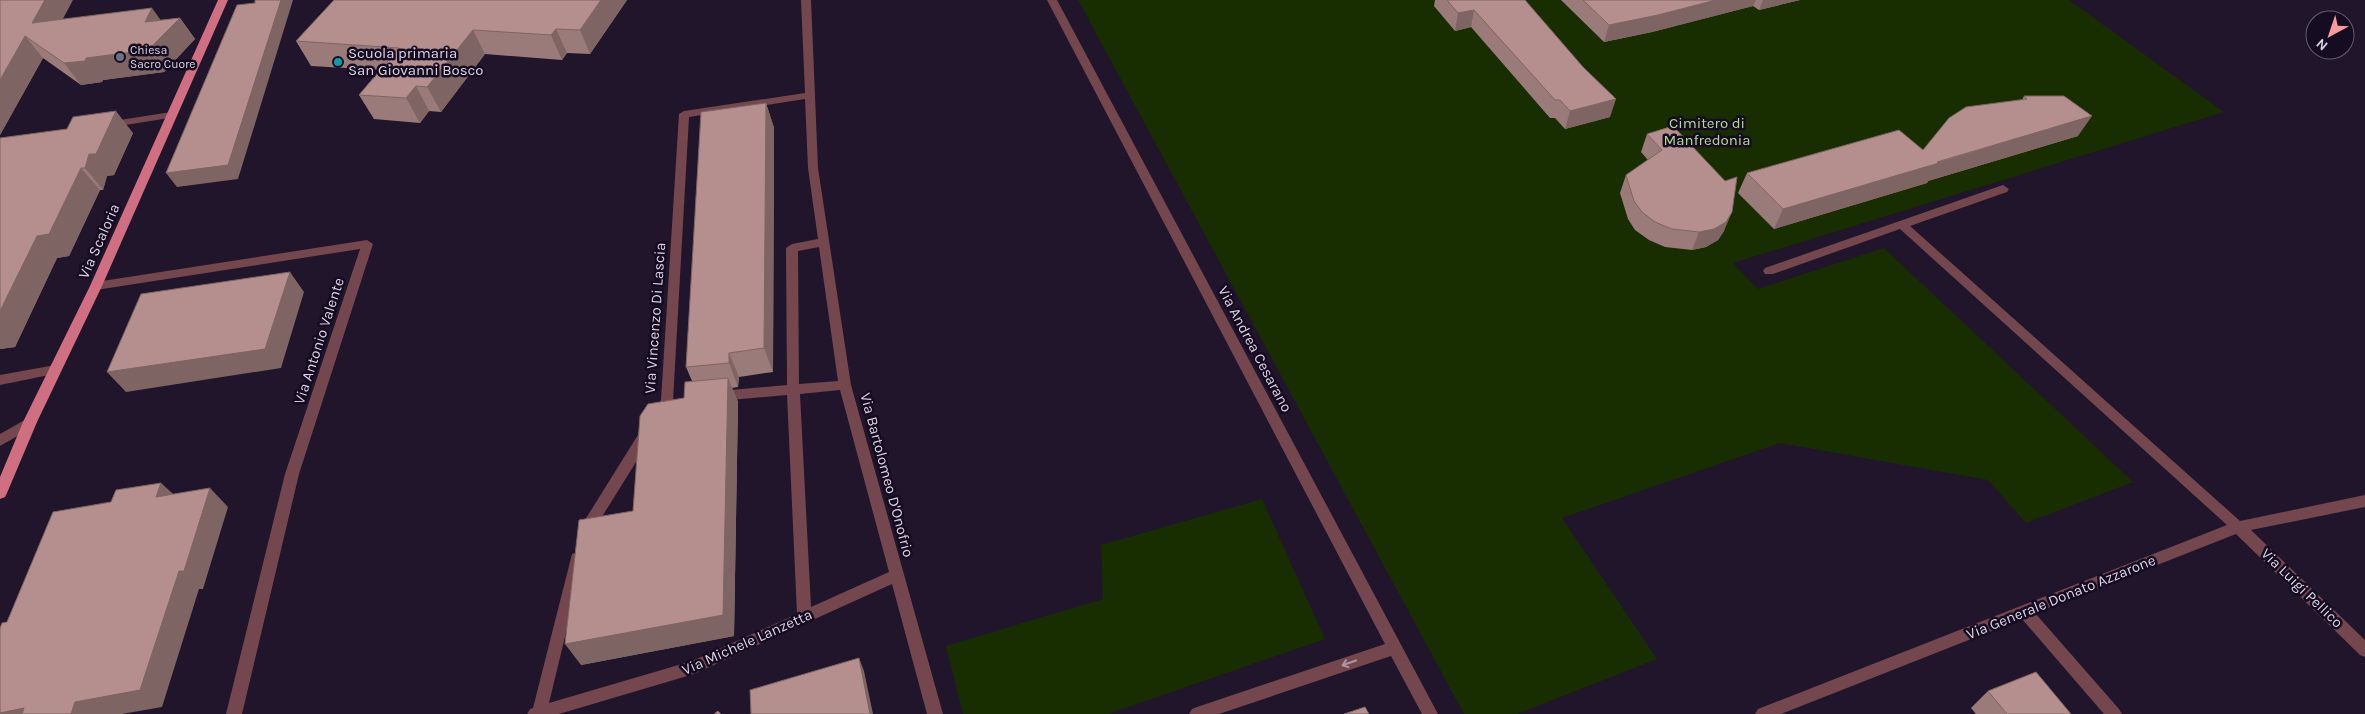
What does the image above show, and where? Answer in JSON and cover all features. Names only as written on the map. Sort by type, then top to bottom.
[{"type":"main road","name":"Via Scaloria","points":[[0,494],[30,422],[96,286],[223,0]]},
{"type":"street","name":"Via Bartolomeo D'Onofrio","points":[[806,0],[813,168],[846,385],[934,714]]},
{"type":"street","name":"Via Andrea Cesarano","points":[[1052,0],[1430,714]]},
{"type":"street","name":"Via Vincenzo Di Lascia","points":[[537,714],[582,536],[672,400],[684,114],[810,95]]},
{"type":"street","points":[[95,127],[171,115]]},
{"type":"street","points":[[1769,271],[2003,189]]},
{"type":"street","name":"Via Luigi Pellico","points":[[1902,225],[2238,527],[2365,650]]},
{"type":"street","points":[[804,617],[792,390],[792,248],[824,242]]},
{"type":"street","name":"Via Antonio Valente","points":[[96,286],[367,244],[292,474],[234,714]]},
{"type":"street","points":[[0,380],[55,370]]},
{"type":"street","points":[[706,397],[846,385]]},
{"type":"street","points":[[0,441],[30,422]]},
{"type":"street","name":"Via Generale Donato Azzarone","points":[[1763,714],[2238,527],[2365,500]]},
{"type":"street","name":"Via Michele Lanzetta","points":[[537,714],[694,668],[897,575]]},
{"type":"street","points":[[2024,611],[2114,714]]},
{"type":"street","points":[[1197,714],[1395,648]]},
{"type":"green space","name":"Cimitero di Manfredonia","points":[[1078,0],[2069,0],[2224,112],[1733,263],[1758,289],[1884,248],[2133,482],[2026,523],[1988,480],[1780,443],[1562,518],[1657,659],[1517,714],[1464,714]]},
{"type":"green space","points":[[1262,499],[1325,639],[1108,714],[963,714],[946,646],[1103,599],[1101,545]]},
{"type":"building","points":[[0,0],[45,0],[32,23],[152,8],[145,22],[180,18],[148,50],[86,58],[85,61],[64,63],[25,36],[0,80]]},
{"type":"building","points":[[255,0],[281,0],[228,165],[166,173],[237,5],[255,3]]},
{"type":"building","points":[[334,0],[601,0],[580,30],[556,29],[551,35],[473,30],[427,87],[416,86],[406,98],[359,95],[399,48],[296,41]]},
{"type":"building","points":[[1447,0],[1525,0],[1583,67],[1616,99],[1570,111],[1560,100],[1555,100],[1474,10],[1458,13]]},
{"type":"building","points":[[1583,0],[1716,0],[1609,25]]},
{"type":"building","points":[[2024,96],[2064,96],[2092,116],[1783,209],[1747,173],[1899,130],[1923,150],[1949,118],[1966,107],[2027,99]]},
{"type":"building","points":[[766,103],[764,348],[729,353],[729,363],[686,367],[701,112]]},
{"type":"building","points":[[116,111],[96,154],[89,154],[85,168],[81,168],[49,234],[37,236],[0,311],[0,138],[67,129],[73,117]]},
{"type":"building","points":[[1673,126],[1725,181],[1737,177],[1732,212],[1726,222],[1714,229],[1699,232],[1672,229],[1655,222],[1642,212],[1634,201],[1626,175],[1662,150],[1647,134]]},
{"type":"building","points":[[290,272],[265,349],[107,372],[141,294]]},
{"type":"building","points":[[728,378],[723,615],[565,644],[579,520],[633,511],[640,416],[648,404],[684,398],[685,382]]},
{"type":"building","points":[[161,483],[156,497],[210,488],[184,571],[179,571],[140,690],[75,702],[71,714],[22,714],[24,708],[0,713],[0,628],[2,623],[7,622],[53,512],[111,502],[116,490]]},
{"type":"building","points":[[859,658],[870,714],[751,714],[750,690]]},
{"type":"building","points":[[2036,672],[2071,714],[2007,714],[1988,691]]},
{"type":"building","points":[[1365,707],[1369,714],[1344,714]]},
{"type":"place","name":"Chiesa Sacro Cuore","points":[[120,57]]},
{"type":"place","name":"Scuola primaria San Giovanni Bosco","points":[[338,62]]}]
